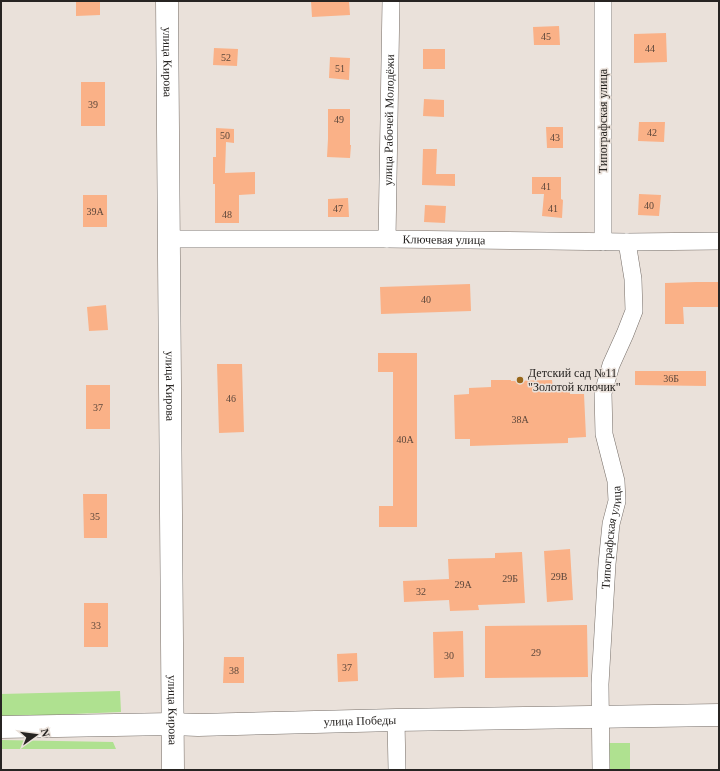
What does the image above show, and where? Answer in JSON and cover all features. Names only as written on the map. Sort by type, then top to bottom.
[{"type":"main road","name":"улица Кирова","points":[[167,1],[173,770]]},
{"type":"main road","name":"улица Победы","points":[[1,727],[172,724],[198,725],[719,715]]},
{"type":"street","name":"улица Рабочей Молодёжи","points":[[387,240],[391,1]]},
{"type":"street","name":"Типографская улица","points":[[602,1],[604,29],[603,242]]},
{"type":"street","name":"Ключевая улица","points":[[168,240],[603,242],[719,241]]},
{"type":"street","name":"Типографская улица","points":[[601,770],[600,684],[607,564],[612,524],[617,501],[616,481],[604,434],[603,393],[611,365],[634,311],[633,279],[627,242]]},
{"type":"street","points":[[396,720],[397,770]]},
{"type":"green space","points":[[120,691],[121,712],[1,717],[1,694]]},
{"type":"green space","points":[[1,740],[113,742],[116,749],[1,749]]},
{"type":"green space","points":[[600,743],[630,743],[630,770],[601,770]]},
{"type":"building","points":[[76,1],[100,1],[100,15],[76,16]]},
{"type":"building","points":[[311,1],[349,1],[350,15],[312,17]]},
{"type":"building","points":[[559,26],[560,45],[534,45],[533,27]]},
{"type":"building","points":[[666,33],[667,62],[634,63],[634,34]]},
{"type":"building","points":[[214,48],[238,49],[237,66],[213,65]]},
{"type":"building","points":[[423,49],[445,49],[445,69],[423,69]]},
{"type":"building","points":[[330,57],[350,58],[349,80],[329,78]]},
{"type":"building","points":[[81,82],[105,82],[105,126],[81,126]]},
{"type":"building","points":[[424,99],[444,100],[444,117],[423,116]]},
{"type":"building","points":[[328,109],[350,109],[350,158],[327,157]]},
{"type":"building","points":[[639,122],[665,122],[664,142],[638,141]]},
{"type":"building","points":[[546,127],[563,127],[563,148],[547,148]]},
{"type":"building","points":[[216,128],[234,129],[234,143],[226,142],[225,173],[255,172],[255,194],[239,195],[239,223],[215,223],[213,157],[216,157]]},
{"type":"building","points":[[423,149],[437,149],[436,174],[455,174],[455,186],[422,185]]},
{"type":"building","points":[[532,177],[561,177],[561,199],[563,200],[562,218],[542,216],[544,194],[532,194]]},
{"type":"building","points":[[639,194],[661,195],[659,216],[638,215]]},
{"type":"building","points":[[83,195],[107,195],[107,227],[83,227]]},
{"type":"building","points":[[348,198],[349,217],[328,217],[328,199]]},
{"type":"building","points":[[425,205],[446,206],[445,223],[424,222]]},
{"type":"building","points":[[719,282],[719,307],[683,307],[684,324],[665,324],[665,283]]},
{"type":"building","points":[[470,284],[471,311],[381,314],[380,287]]},
{"type":"building","points":[[106,305],[108,330],[89,331],[87,307]]},
{"type":"building","points":[[378,353],[417,353],[417,527],[379,527],[379,506],[393,506],[393,372],[378,372]]},
{"type":"building","points":[[217,364],[242,364],[244,432],[219,433]]},
{"type":"building","points":[[635,371],[706,371],[706,386],[635,385]]},
{"type":"building","points":[[491,380],[552,380],[553,389],[570,388],[570,394],[584,394],[586,437],[568,438],[568,443],[470,446],[470,439],[455,439],[454,395],[469,394],[469,388],[491,387]]},
{"type":"building","points":[[86,385],[110,385],[110,429],[86,429]]},
{"type":"building","points":[[83,494],[107,494],[107,538],[84,538]]},
{"type":"building","points":[[570,549],[573,600],[547,602],[544,551]]},
{"type":"building","points":[[522,552],[525,603],[478,605],[479,610],[450,611],[449,600],[404,602],[403,581],[449,579],[448,559],[495,558],[495,553]]},
{"type":"building","points":[[84,603],[108,603],[108,647],[84,647]]},
{"type":"building","points":[[587,625],[588,677],[485,678],[485,626]]},
{"type":"building","points":[[463,631],[464,677],[434,678],[433,632]]},
{"type":"building","points":[[357,653],[358,681],[338,682],[337,654]]},
{"type":"building","points":[[224,657],[244,657],[244,683],[223,683]]},
{"type":"place","name":"Детский сад №11 \"Золотой ключик\"","points":[[520,380]]}]
